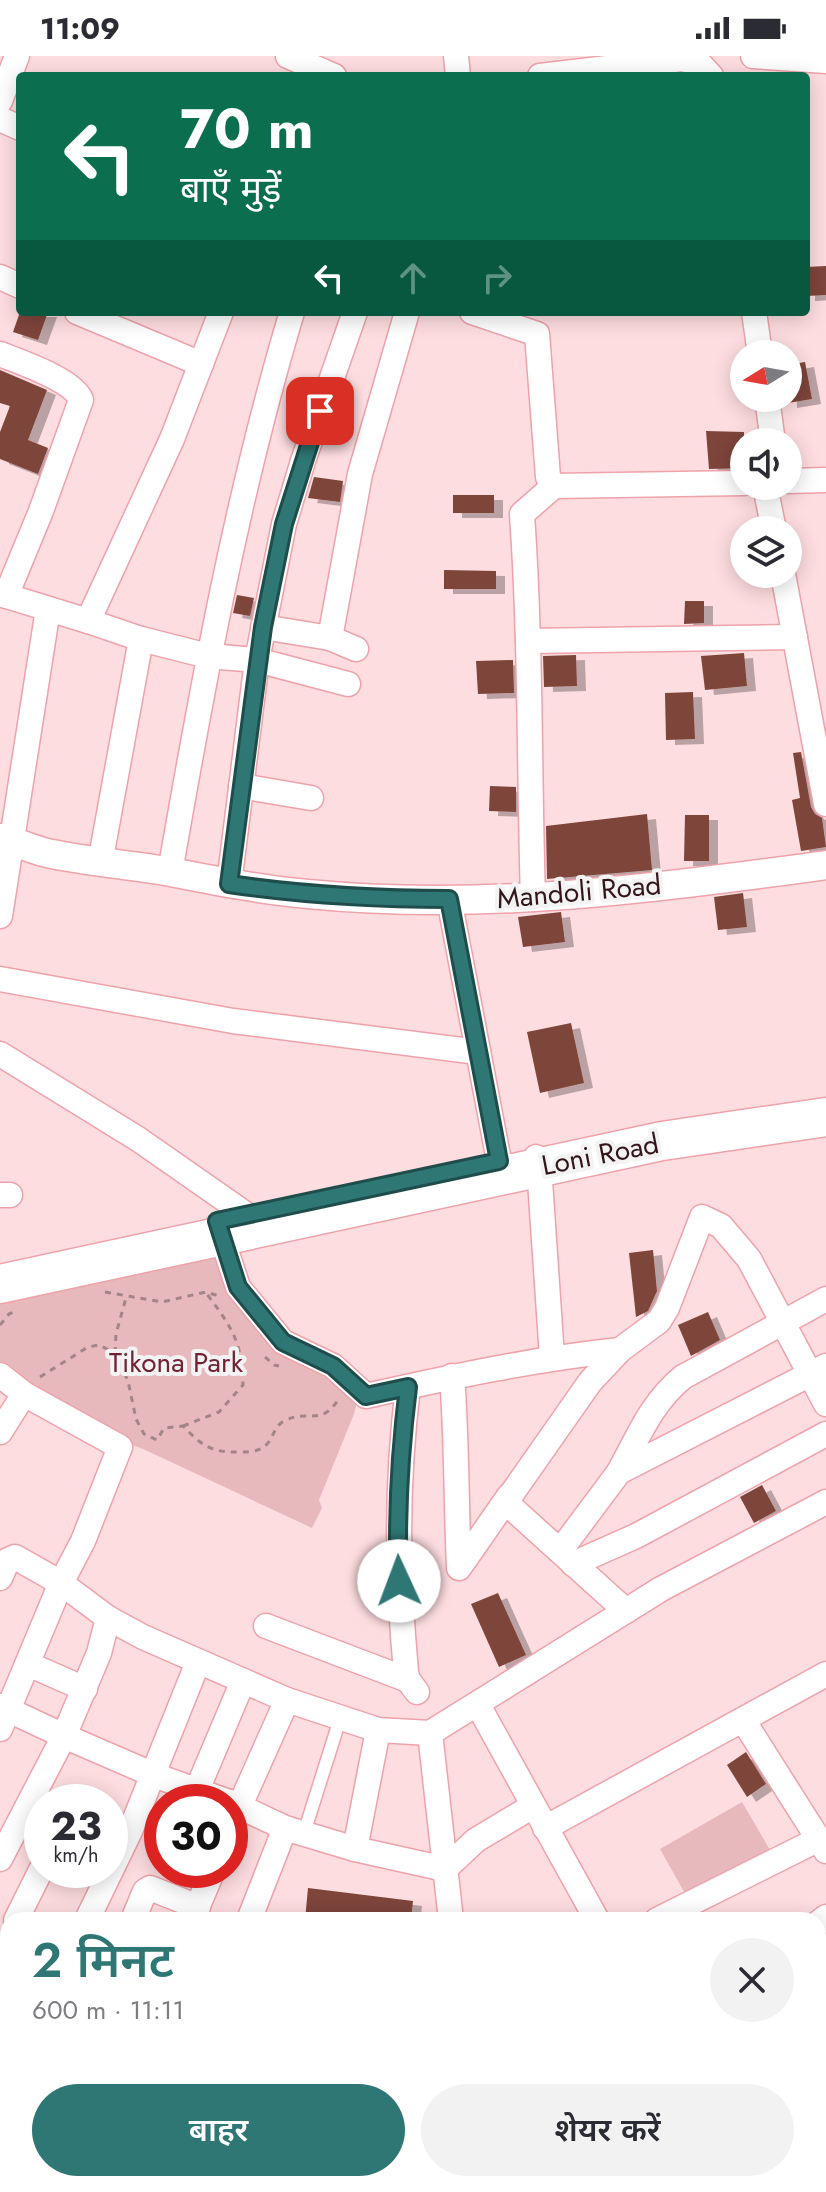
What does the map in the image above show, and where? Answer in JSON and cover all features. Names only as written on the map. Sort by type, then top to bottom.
[{"type":"highway","name":"Loni Road","points":[[0,1264],[228,1224],[611,1141],[659,1126],[826,1100]]},
{"type":"highway","name":"Loni Road","points":[[524,1160],[826,1117]]},
{"type":"highway","name":"Loni Road","points":[[11,1297],[228,1224]]},
{"type":"street","points":[[0,101],[17,56]]},
{"type":"street","points":[[288,56],[318,69]]},
{"type":"street","points":[[753,56],[826,61]]},
{"type":"street","points":[[573,72],[682,59],[699,63],[707,72]]},
{"type":"street","points":[[87,316],[201,364]]},
{"type":"street","points":[[88,621],[172,439],[219,316]]},
{"type":"street","points":[[170,872],[208,656],[264,405],[291,316]]},
{"type":"street","points":[[229,884],[257,660],[284,524],[354,316]]},
{"type":"street","points":[[330,638],[360,474],[406,316]]},
{"type":"street","points":[[495,316],[535,323],[548,477],[554,486]]},
{"type":"street","points":[[755,316],[758,340]]},
{"type":"street","points":[[0,354],[75,389],[81,400],[41,511],[3,595],[141,639],[208,656],[257,660],[348,684]]},
{"type":"street","points":[[802,481],[826,480]]},
{"type":"street","points":[[533,899],[528,597],[522,514],[554,486],[730,483]]},
{"type":"street","points":[[786,588],[795,637],[819,717],[826,804]]},
{"type":"street","points":[[0,916],[6,839],[48,609]]},
{"type":"street","points":[[263,627],[330,638],[356,649]]},
{"type":"street","points":[[528,641],[795,637]]},
{"type":"street","points":[[100,863],[141,639]]},
{"type":"street","points":[[241,786],[311,798]]},
{"type":"street","name":"Mandoli Road","points":[[6,839],[47,854],[229,884],[336,896],[533,899],[610,893],[826,865]]},
{"type":"street","points":[[449,899],[478,1052],[524,1160],[552,1357]]},
{"type":"street","points":[[0,979],[233,1021],[478,1052]]},
{"type":"street","points":[[0,1054],[138,1139],[228,1224],[238,1287],[283,1342],[333,1366],[366,1396],[552,1357],[620,1350]]},
{"type":"street","points":[[452,1376],[458,1455],[455,1472],[459,1568],[590,1382],[620,1350],[645,1333],[667,1308],[702,1217],[721,1226],[749,1259],[783,1322],[818,1370],[826,1404]]},
{"type":"street","points":[[567,1558],[656,1403],[669,1388],[683,1377],[826,1299]]},
{"type":"street","points":[[619,1472],[818,1370]]},
{"type":"street","points":[[0,1375],[27,1385],[120,1447],[83,1541],[61,1583],[3,1715],[64,1736],[180,1784]]},
{"type":"street","points":[[0,1432],[27,1385]]},
{"type":"street","points":[[266,1626],[413,1686],[400,1609],[397,1523],[401,1438],[408,1387]]},
{"type":"street","points":[[567,1558],[636,1536],[826,1434]]},
{"type":"street","points":[[509,1496],[512,1508],[626,1611]]},
{"type":"street","points":[[0,1578],[8,1560],[15,1557],[61,1583],[108,1618],[198,1662],[287,1700],[378,1730],[430,1733],[661,1589],[826,1502]]},
{"type":"street","points":[[48,1784],[108,1618]]},
{"type":"street","points":[[128,1818],[154,1775],[198,1662]]},
{"type":"street","points":[[28,1664],[85,1689]]},
{"type":"street","points":[[545,1828],[826,1674]]},
{"type":"street","points":[[200,1784],[243,1681]]},
{"type":"street","points":[[245,1784],[287,1700]]},
{"type":"street","points":[[478,1705],[592,1912]]},
{"type":"street","points":[[675,1912],[822,1845],[743,1720]]},
{"type":"street","points":[[355,1849],[378,1730]]},
{"type":"street","points":[[430,1733],[450,1912]]},
{"type":"street","points":[[445,1869],[476,1840],[533,1806]]},
{"type":"street","points":[[248,1815],[355,1849],[445,1869]]},
{"type":"street","points":[[0,1859],[24,1825]]},
{"type":"street","points":[[253,1912],[294,1831]]},
{"type":"street","points":[[20,1912],[32,1888]]},
{"type":"street","points":[[90,1912],[99,1888]]},
{"type":"street","points":[[136,1912],[145,1891],[150,1888],[192,1912]]},
{"type":"street","points":[[196,1912],[206,1888]]},
{"type":"lane","points":[[294,1831],[340,1719]]},
{"type":"path","points":[[101,1291],[162,1302],[206,1292],[219,1296]]},
{"type":"path","points":[[126,1297],[119,1317],[115,1353],[128,1381],[136,1419],[144,1434],[157,1440],[164,1428],[183,1426],[219,1412],[243,1385],[242,1357],[237,1338],[206,1292]]},
{"type":"path","points":[[0,1325],[9,1314],[11,1297]]},
{"type":"path","points":[[27,1385],[88,1347],[99,1345],[115,1353]]},
{"type":"path","points":[[261,1346],[274,1365],[286,1367]]},
{"type":"path","points":[[183,1426],[199,1443],[220,1453],[259,1450],[269,1443],[274,1429],[285,1420],[321,1417],[332,1409],[339,1399],[336,1390]]},
{"type":"green space","name":"Tikona Park","points":[[217,1258],[296,1352],[358,1398],[319,1500],[322,1508],[312,1528],[143,1449],[103,1434],[0,1372],[0,1299]]},
{"type":"green space","points":[[742,1802],[770,1850],[687,1897],[660,1849]]},
{"type":"building","points":[[826,266],[826,295],[810,296],[810,267]]},
{"type":"building","points":[[19,316],[47,316],[38,340],[13,332]]},
{"type":"building","points":[[805,362],[812,399],[802,401],[802,363]]},
{"type":"building","points":[[0,370],[47,390],[28,440],[48,448],[38,474],[0,459],[0,432],[10,406],[0,403]]},
{"type":"building","points":[[706,431],[730,432],[730,468],[709,469]]},
{"type":"building","points":[[314,477],[343,481],[340,502],[308,498]]},
{"type":"building","points":[[453,495],[494,495],[494,513],[453,513]]},
{"type":"building","points":[[444,570],[496,571],[496,589],[444,589]]},
{"type":"building","points":[[237,595],[254,598],[250,616],[233,613]]},
{"type":"building","points":[[685,601],[704,601],[704,623],[684,624]]},
{"type":"building","points":[[744,653],[747,686],[705,690],[701,656]]},
{"type":"building","points":[[576,655],[577,686],[544,687],[543,656]]},
{"type":"building","points":[[513,660],[514,693],[478,694],[476,661]]},
{"type":"building","points":[[693,692],[695,739],[666,740],[665,693]]},
{"type":"building","points":[[801,752],[811,807],[822,818],[826,847],[801,851],[792,800],[800,798],[793,753]]},
{"type":"building","points":[[490,786],[516,787],[516,812],[489,811]]},
{"type":"building","points":[[647,814],[652,870],[547,879],[546,826]]},
{"type":"building","points":[[685,815],[709,815],[709,861],[684,861]]},
{"type":"building","points":[[743,893],[747,927],[718,930],[714,897]]},
{"type":"building","points":[[561,912],[565,942],[523,947],[518,917]]},
{"type":"building","points":[[571,1023],[584,1083],[540,1093],[527,1032]]},
{"type":"building","points":[[653,1250],[657,1291],[648,1311],[636,1317],[629,1253]]},
{"type":"building","points":[[708,1312],[720,1340],[691,1356],[678,1325]]},
{"type":"building","points":[[762,1485],[776,1511],[754,1523],[740,1497]]},
{"type":"building","points":[[498,1593],[526,1655],[499,1667],[471,1604]]},
{"type":"building","points":[[746,1752],[766,1784],[747,1797],[727,1765]]},
{"type":"building","points":[[308,1888],[413,1901],[412,1912],[306,1912]]},
{"type":"route","points":[[320,411],[284,524],[263,627],[229,884],[310,895],[449,899],[499,1161],[217,1221],[238,1287],[283,1342],[333,1366],[366,1396],[408,1387],[401,1438],[397,1523],[399,1581]]}]
